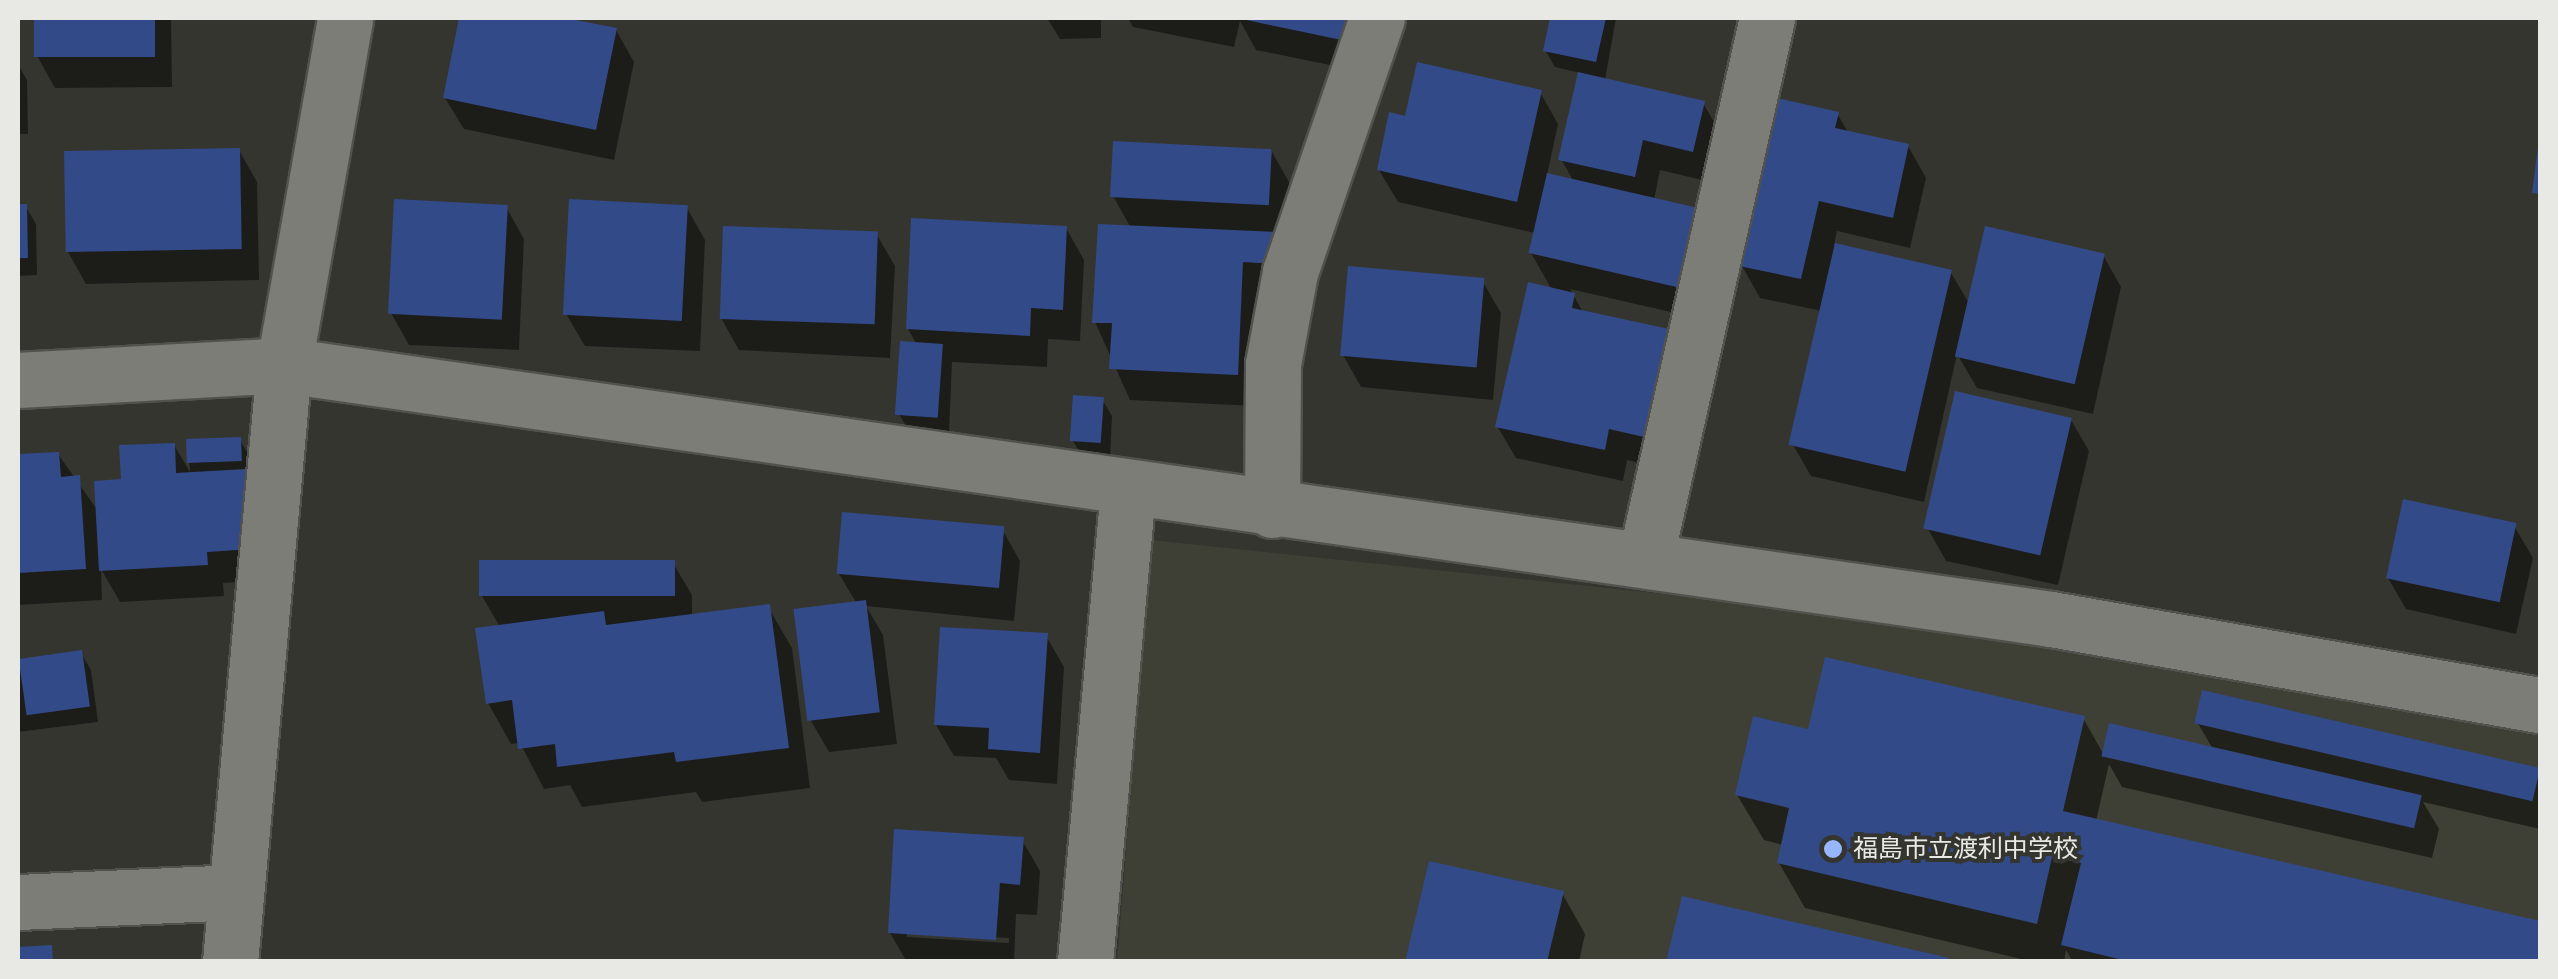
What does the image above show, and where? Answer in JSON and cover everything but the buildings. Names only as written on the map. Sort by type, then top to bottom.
[{"type":"street","points":[[230,962],[284,365],[345,18]]},
{"type":"street","points":[[1272,510],[1273,364],[1290,272],[1377,18]]},
{"type":"street","points":[[1645,560],[1767,18]]},
{"type":"street","points":[[18,380],[284,365],[1128,491],[2051,619],[2540,706]]},
{"type":"street","points":[[1085,962],[1128,491]]},
{"type":"street","points":[[18,902],[236,892]]},
{"type":"shaded area","name":"福島市立渡利中学校","points":[[1151,540],[1703,598],[2225,673],[2540,736],[2540,961],[1117,962]]},
{"type":"place","name":"福島市立渡利中学校","points":[[1833,849]]}]
